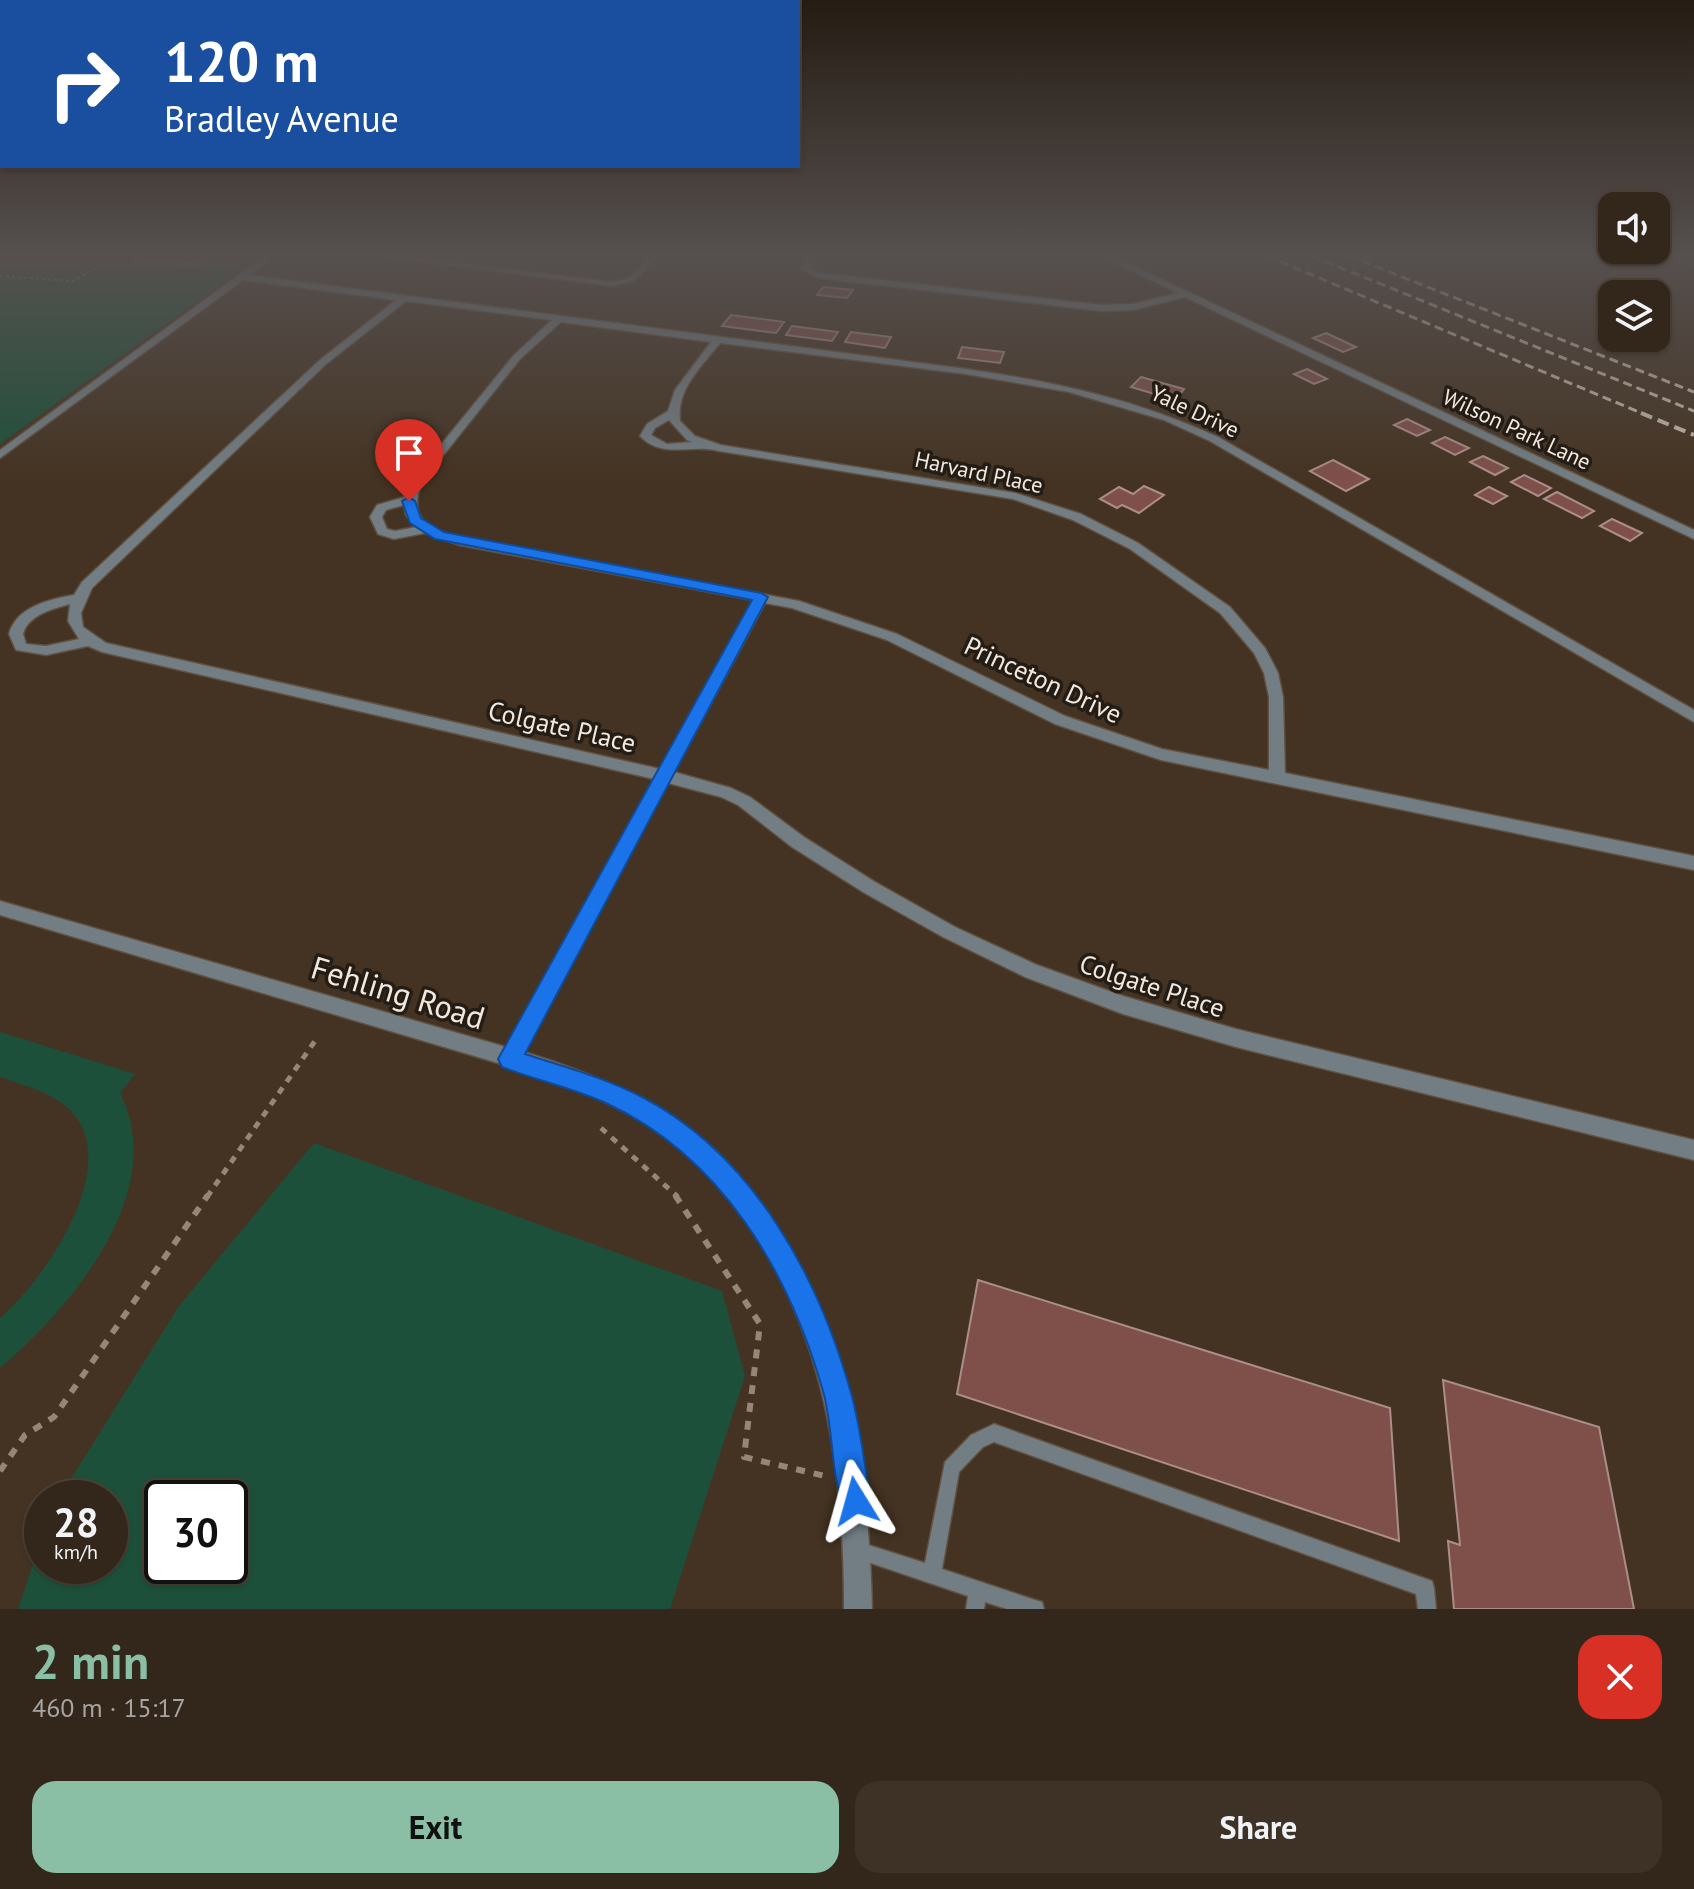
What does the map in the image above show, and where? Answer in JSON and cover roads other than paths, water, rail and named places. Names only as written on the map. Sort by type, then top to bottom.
[{"type":"street","points":[[0,455],[168,331]]},
{"type":"street","points":[[77,599],[54,604],[32,614],[17,628],[16,635],[21,647],[30,650],[56,649],[88,641],[74,623],[73,611],[87,585],[323,362],[362,331]]},
{"type":"street","points":[[427,529],[415,520],[410,511],[410,499],[417,481],[517,357],[546,331]]},
{"type":"street","name":"Yale Drive","points":[[651,331],[1002,379],[1128,403],[1190,427],[1694,717]]},
{"type":"street","name":"Wilson Park Lane","points":[[1264,331],[1694,535]]},
{"type":"street","name":"Harvard Place","points":[[718,340],[679,393],[673,413],[651,426],[645,436],[655,445],[671,449],[704,443],[1015,496],[1077,517],[1134,546],[1225,610],[1260,651],[1271,673],[1276,697],[1277,779]]},
{"type":"street","points":[[673,413],[681,430],[704,443]]},
{"type":"street","name":"Princeton Drive","points":[[410,499],[381,508],[376,517],[382,531],[394,535],[427,529],[460,541],[794,604],[892,637],[940,658],[1012,698],[1106,737],[1197,763],[1694,863]]},
{"type":"street","points":[[510,1059],[761,597]]},
{"type":"street","name":"Colgate Place","points":[[88,641],[102,647],[663,775],[725,792],[744,801],[869,887],[949,932],[1070,986],[1236,1038],[1694,1150]]},
{"type":"street","name":"Fehling Road","points":[[0,908],[510,1059],[608,1092],[639,1108],[697,1148],[730,1181],[765,1228],[791,1274],[821,1342],[838,1395],[854,1483],[859,1551],[858,1609]]},
{"type":"lane","points":[[932,1575],[951,1468],[977,1441],[994,1433],[1425,1588],[1427,1609]]},
{"type":"lane","points":[[859,1551],[932,1575],[976,1599],[1035,1609]]},
{"type":"railway","points":[[1446,331],[1646,415]]},
{"type":"railway","points":[[1497,331],[1694,411]]},
{"type":"railway","points":[[1539,331],[1694,392]]},
{"type":"railway","points":[[1641,413],[1694,435]]}]
